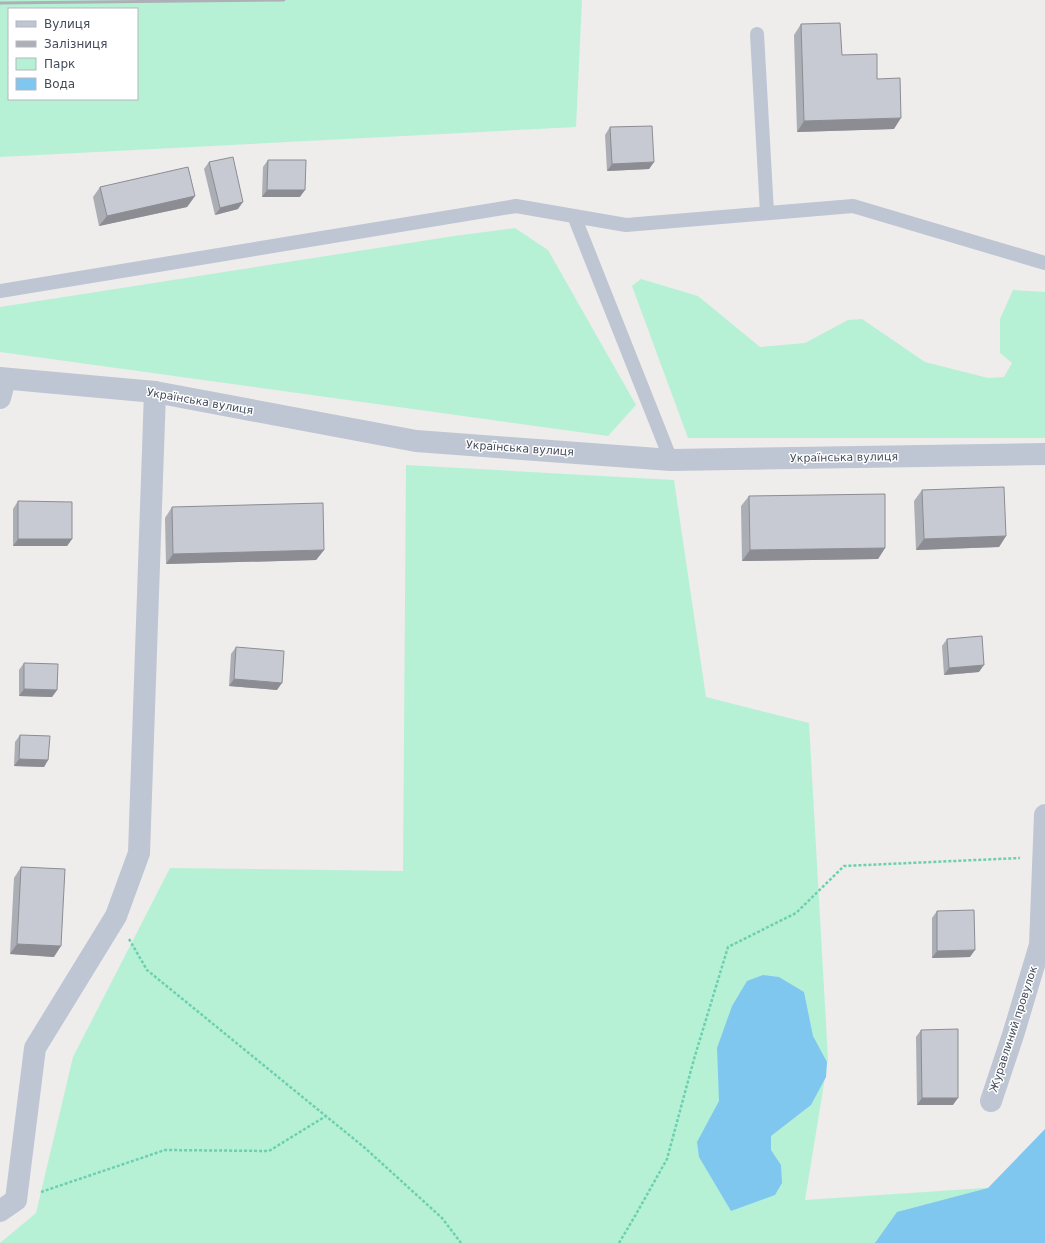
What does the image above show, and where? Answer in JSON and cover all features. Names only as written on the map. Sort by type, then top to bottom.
[{"type":"street","name":"Українська вулиця","points":[[2,385],[156,392],[416,441],[671,460],[1045,454]]},
{"type":"street","points":[[8,1206],[35,1048],[116,916],[139,853],[156,392]]},
{"type":"street","name":"Журавлиний провулок","points":[[991,1101],[1013,1035],[1040,945],[1045,815]]},
{"type":"lane","points":[[757,34],[768,213]]},
{"type":"lane","points":[[0,291],[516,206],[626,225],[853,206],[1045,263]]},
{"type":"lane","points":[[574,216],[671,460]]},
{"type":"path","points":[[619,1243],[667,1159],[694,1059],[728,947],[796,913],[844,866],[1044,857]]},
{"type":"path","points":[[116,916],[147,970],[365,1148],[442,1218],[461,1243]]},
{"type":"path","points":[[8,1206],[165,1150],[269,1151],[326,1116]]},
{"type":"green space","points":[[0,0],[582,0],[576,127],[0,157]]},
{"type":"green space","points":[[515,228],[548,250],[636,405],[608,436],[0,352],[0,307],[454,236]]},
{"type":"green space","points":[[641,279],[698,296],[760,347],[805,343],[848,320],[862,319],[925,362],[988,378],[1004,377],[1012,363],[1000,353],[1000,319],[1013,290],[1045,292],[1045,438],[688,438],[632,286]]},
{"type":"green space","points":[[406,465],[674,480],[706,697],[809,723],[828,1059],[805,1200],[1045,1184],[1045,1243],[0,1243],[36,1213],[73,1057],[170,868],[403,871]]},
{"type":"water","points":[[763,975],[779,977],[804,992],[813,1036],[827,1062],[826,1077],[811,1105],[771,1136],[771,1150],[781,1165],[782,1183],[775,1195],[731,1211],[699,1157],[697,1142],[719,1101],[717,1048],[732,1006],[747,981]]},
{"type":"water","points":[[1045,1129],[1045,1243],[875,1243],[897,1212],[988,1188]]},
{"type":"building","points":[[840,23],[842,55],[877,54],[877,79],[900,78],[901,118],[804,121],[801,24]]},
{"type":"building","points":[[652,126],[654,162],[612,164],[610,127]]},
{"type":"building","points":[[233,157],[243,202],[220,208],[209,162]]},
{"type":"building","points":[[268,160],[306,160],[305,190],[267,190]]},
{"type":"building","points":[[188,167],[195,196],[107,216],[100,187]]},
{"type":"building","points":[[1004,487],[1006,536],[924,539],[922,490]]},
{"type":"building","points":[[885,494],[885,548],[750,550],[749,496]]},
{"type":"building","points":[[18,501],[72,502],[72,539],[18,539]]},
{"type":"building","points":[[323,503],[324,550],[173,554],[172,507]]},
{"type":"building","points":[[982,636],[984,665],[949,668],[947,639]]},
{"type":"building","points":[[236,647],[284,651],[282,683],[234,679]]},
{"type":"building","points":[[24,663],[58,664],[57,690],[24,689]]},
{"type":"building","points":[[20,735],[50,736],[48,760],[19,759]]},
{"type":"building","points":[[21,867],[65,869],[61,946],[17,944]]},
{"type":"building","points":[[974,910],[975,950],[937,951],[937,911]]},
{"type":"building","points":[[958,1029],[958,1098],[922,1098],[921,1030]]},
{"type":"railway","points":[[0,3],[284,0]]}]
